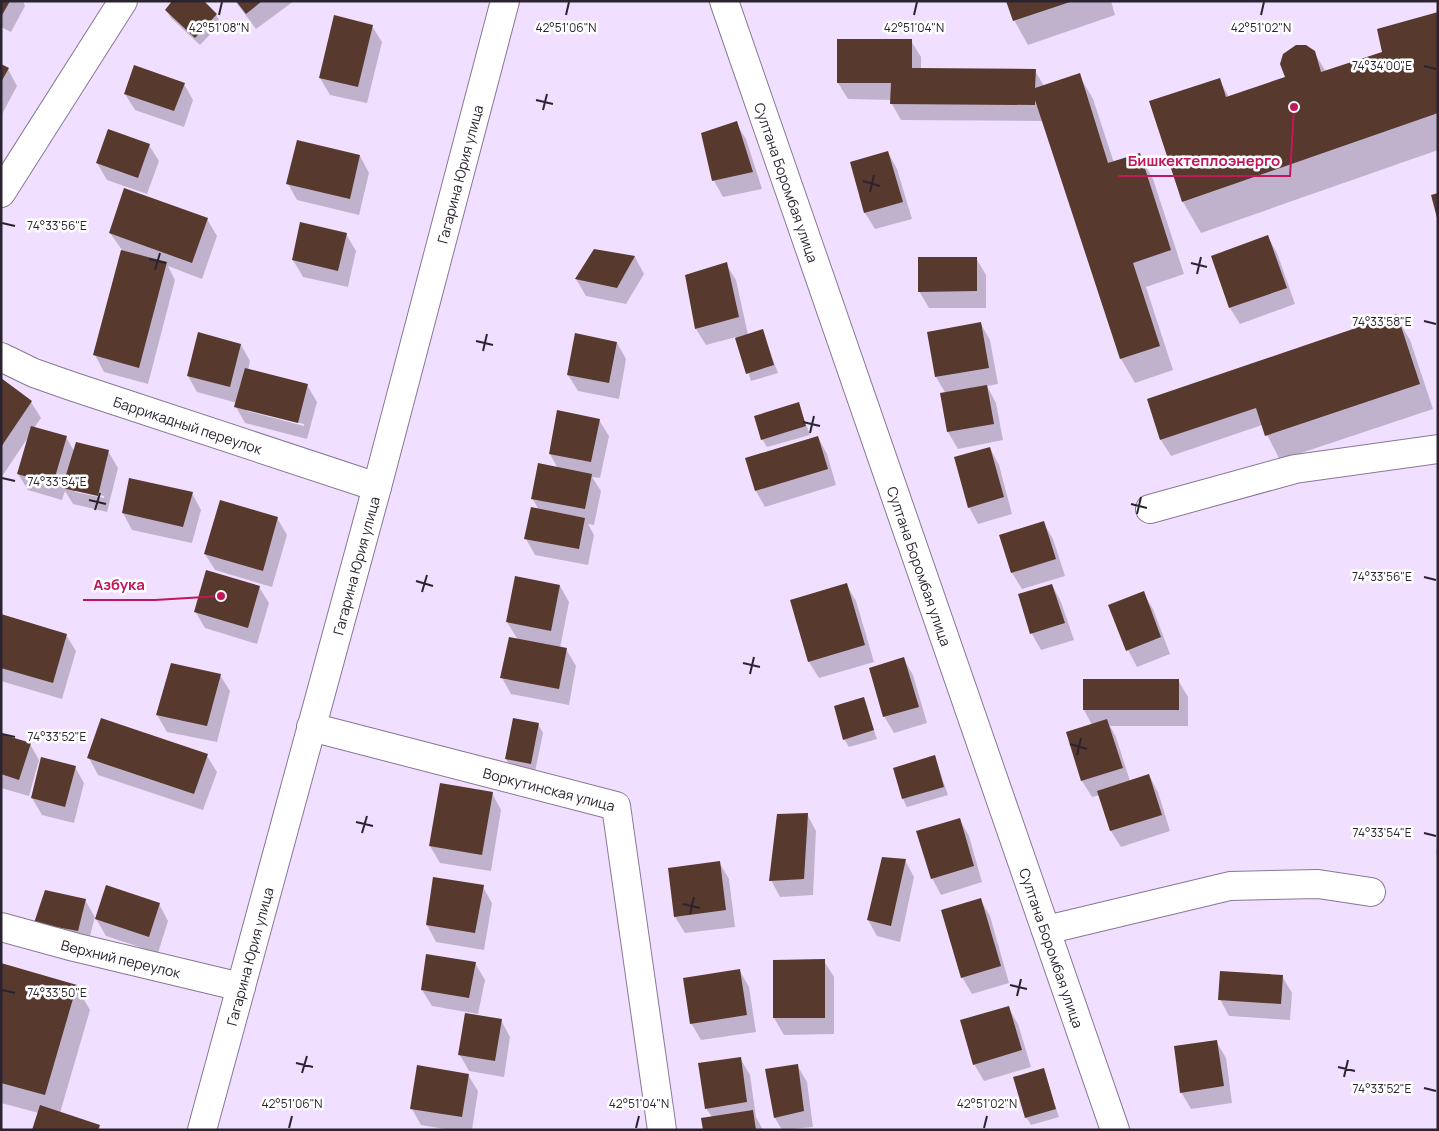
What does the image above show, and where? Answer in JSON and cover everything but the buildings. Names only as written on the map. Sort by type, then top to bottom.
[{"type":"street","points":[[1,193],[123,1]]},
{"type":"street","name":"Гагарина Юрия улица","points":[[202,1130],[377,487],[505,1]]},
{"type":"street","name":"Султана Боромбая улица","points":[[724,1],[1115,1130]]},
{"type":"street","name":"Баррикадный переулок","points":[[1,358],[74,388],[377,487]]},
{"type":"street","points":[[1150,509],[1296,469],[1438,449]]},
{"type":"street","name":"Воркутинская улица","points":[[311,727],[616,806],[662,1130]]},
{"type":"street","points":[[1046,930],[1230,886],[1318,884],[1371,892]]},
{"type":"street","name":"Верхний переулок","points":[[1,927],[74,947],[241,987]]},
{"type":"place","name":"Бишкектеплоэнерго","points":[[1294,107]]},
{"type":"place","name":"Азбука","points":[[221,596]]}]
